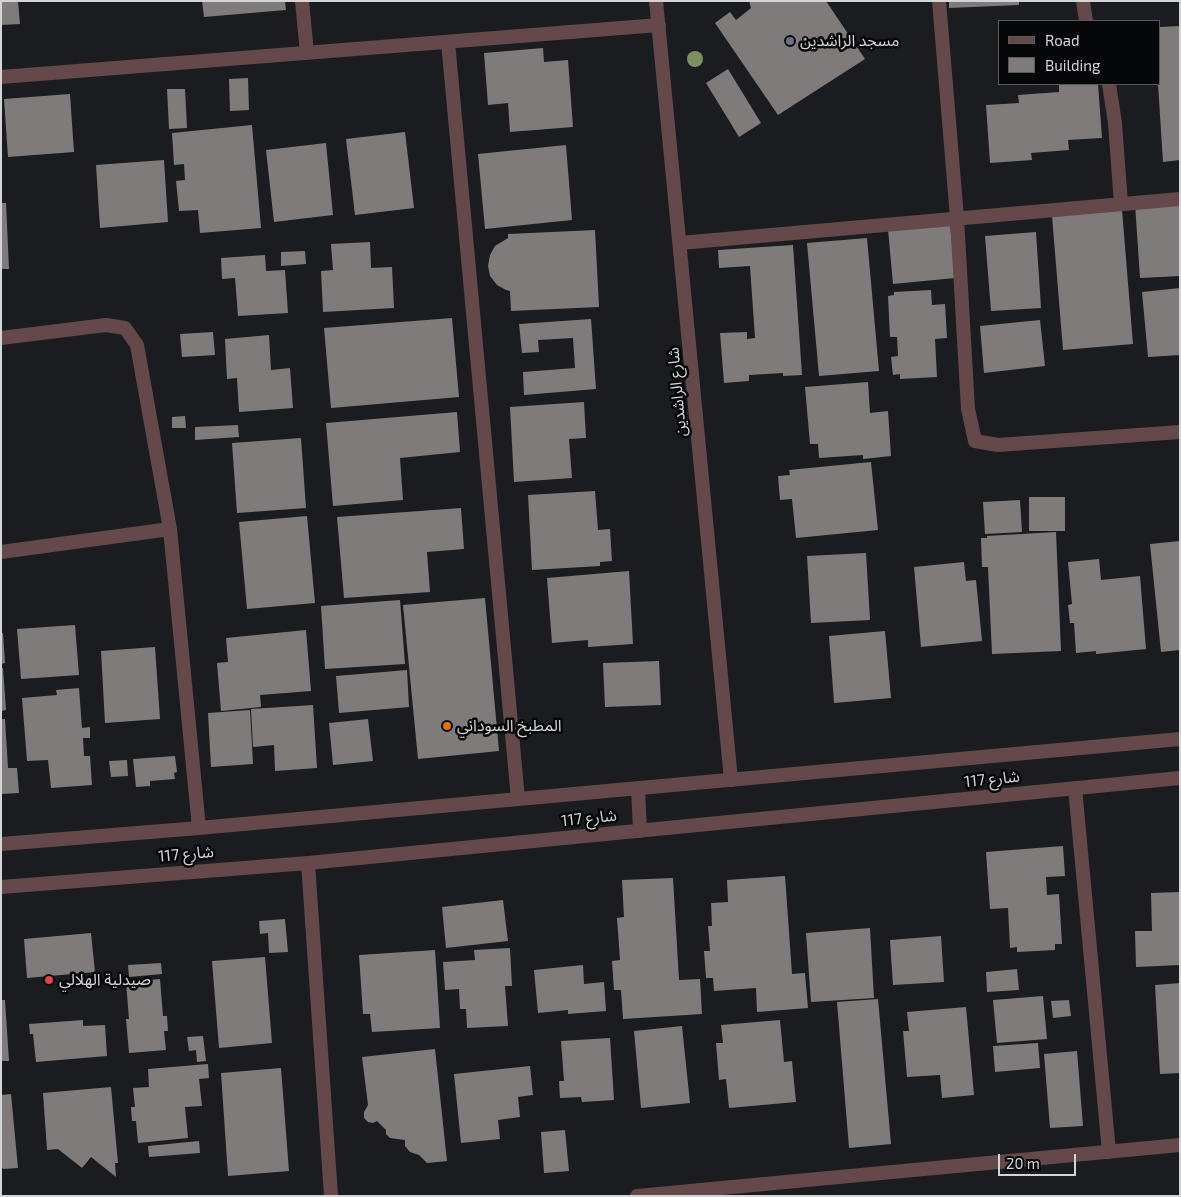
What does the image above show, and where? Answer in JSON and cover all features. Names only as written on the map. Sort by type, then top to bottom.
[{"type":"street","points":[[302,1],[307,53]]},
{"type":"street","name":"شارع الراشدين","points":[[656,1],[731,780]]},
{"type":"street","points":[[939,1],[957,218],[968,409],[975,441],[998,445],[1180,432]]},
{"type":"street","points":[[1083,1],[1086,20]]},
{"type":"street","points":[[1,77],[659,25]]},
{"type":"street","points":[[448,42],[518,799]]},
{"type":"street","points":[[1109,85],[1115,123],[1121,204]]},
{"type":"street","points":[[680,243],[1180,199]]},
{"type":"street","points":[[1,338],[106,325],[125,328],[137,345],[170,529],[199,828]]},
{"type":"street","points":[[1,552],[170,529]]},
{"type":"street","name":"شارع 117","points":[[1,844],[199,828],[1180,739]]},
{"type":"street","name":"شارع 117","points":[[1,887],[308,863],[1180,778]]},
{"type":"street","points":[[638,788],[640,831]]},
{"type":"street","points":[[1076,788],[1109,1152]]},
{"type":"street","points":[[308,863],[331,1196]]},
{"type":"street","points":[[638,1196],[730,1192],[1180,1145]]},
{"type":"building","points":[[1,1],[18,1],[20,24],[1,25]]},
{"type":"building","points":[[202,1],[285,1],[286,10],[204,17]]},
{"type":"building","name":"مسجد الراشدين","points":[[749,1],[826,1],[865,59],[778,115],[715,23],[730,12],[736,20],[751,8]]},
{"type":"building","points":[[949,1],[1019,1],[1019,5],[949,8]]},
{"type":"building","points":[[1180,26],[1180,160],[1163,162],[1158,85],[1161,85],[1161,27]]},
{"type":"building","points":[[543,48],[544,62],[568,60],[573,127],[510,132],[508,103],[488,105],[484,53]]},
{"type":"building","points":[[728,69],[761,123],[739,137],[706,83]]},
{"type":"building","points":[[248,78],[249,110],[230,111],[229,79]]},
{"type":"building","points":[[1059,85],[1098,85],[1102,138],[1068,140],[1069,150],[1031,153],[1032,160],[990,163],[986,105],[1019,103],[1018,95],[1059,92]]},
{"type":"building","points":[[167,89],[185,89],[187,128],[169,129]]},
{"type":"building","points":[[70,94],[74,152],[8,157],[4,99]]},
{"type":"building","points":[[252,125],[261,228],[200,233],[198,210],[179,211],[176,181],[185,180],[184,164],[174,165],[172,133]]},
{"type":"building","points":[[405,132],[414,208],[355,215],[346,139]]},
{"type":"building","points":[[326,143],[333,215],[274,222],[266,150]]},
{"type":"building","points":[[566,145],[572,220],[485,229],[478,154]]},
{"type":"building","points":[[164,160],[168,222],[100,228],[96,165]]},
{"type":"building","points":[[1180,202],[1180,276],[1140,278],[1135,204]]},
{"type":"building","points":[[1,203],[6,203],[9,269],[1,269]]},
{"type":"building","points":[[1122,210],[1133,344],[1063,350],[1052,216]]},
{"type":"building","points":[[950,223],[955,278],[893,284],[888,229]]},
{"type":"building","points":[[595,230],[599,307],[511,311],[510,291],[497,285],[490,276],[488,266],[490,255],[495,246],[508,238],[508,234]]},
{"type":"building","points":[[1036,232],[1041,308],[991,311],[985,236]]},
{"type":"building","points":[[867,238],[879,371],[819,376],[807,243]]},
{"type":"building","points":[[370,242],[371,268],[392,267],[394,308],[323,312],[321,271],[333,270],[331,244]]},
{"type":"building","points":[[793,245],[802,375],[783,376],[783,373],[749,375],[749,381],[724,383],[720,333],[747,332],[747,339],[755,338],[750,266],[719,268],[718,250]]},
{"type":"building","points":[[305,251],[306,264],[281,266],[281,252]]},
{"type":"building","points":[[265,255],[266,271],[285,270],[288,313],[238,316],[235,278],[222,279],[221,258]]},
{"type":"building","points":[[1180,288],[1180,355],[1148,357],[1142,292]]},
{"type":"building","points":[[931,290],[932,305],[945,304],[947,338],[935,339],[937,377],[900,379],[900,374],[893,375],[891,357],[898,356],[897,337],[890,337],[888,296],[894,295],[894,292]]},
{"type":"building","points":[[452,318],[459,397],[331,408],[324,328]]},
{"type":"building","points":[[591,319],[596,389],[524,395],[523,372],[575,368],[573,338],[538,340],[539,352],[522,353],[519,324]]},
{"type":"building","points":[[1040,320],[1045,366],[984,373],[980,326]]},
{"type":"building","points":[[213,332],[215,355],[182,357],[180,334]]},
{"type":"building","points":[[269,335],[271,370],[290,368],[293,408],[239,412],[237,378],[227,379],[225,339]]},
{"type":"building","points":[[868,382],[870,413],[888,411],[891,456],[863,459],[863,455],[819,458],[818,444],[810,444],[805,387]]},
{"type":"building","points":[[584,402],[586,438],[569,439],[572,478],[514,482],[510,407]]},
{"type":"building","points":[[457,412],[460,452],[400,458],[403,500],[333,506],[326,423]]},
{"type":"building","points":[[185,416],[186,428],[172,428],[172,417]]},
{"type":"building","points":[[238,425],[239,437],[195,440],[195,427]]},
{"type":"building","points":[[301,438],[306,508],[237,513],[232,443]]},
{"type":"building","points":[[871,462],[878,530],[796,538],[792,499],[780,500],[778,476],[790,475],[789,470]]},
{"type":"building","points":[[595,491],[598,530],[610,529],[612,561],[600,562],[600,566],[532,570],[528,495]]},
{"type":"building","points":[[1029,497],[1065,497],[1065,531],[1029,531]]},
{"type":"building","points":[[1020,500],[1022,532],[985,534],[983,502]]},
{"type":"building","points":[[461,508],[464,549],[427,552],[430,592],[344,598],[337,517]]},
{"type":"building","points":[[307,516],[315,603],[247,609],[239,522]]},
{"type":"building","points":[[1056,532],[1061,651],[992,654],[988,567],[982,567],[981,538],[987,538],[987,536]]},
{"type":"building","points":[[1180,541],[1180,650],[1161,652],[1150,544]]},
{"type":"building","points":[[866,553],[870,620],[811,623],[807,556]]},
{"type":"building","points":[[1099,559],[1101,580],[1140,576],[1146,649],[1096,654],[1096,651],[1076,653],[1074,623],[1070,623],[1068,605],[1072,604],[1068,562]]},
{"type":"building","points":[[964,562],[966,581],[976,580],[982,641],[921,647],[914,567]]},
{"type":"building","points":[[629,571],[633,644],[588,647],[588,640],[552,643],[547,578]]},
{"type":"building","points":[[485,598],[499,751],[418,759],[403,605]]},
{"type":"building","points":[[400,600],[405,664],[325,669],[321,606]]},
{"type":"building","points":[[75,625],[79,675],[21,679],[17,629]]},
{"type":"building","points":[[306,630],[311,691],[260,695],[261,707],[221,711],[217,663],[228,662],[226,638]]},
{"type":"building","points":[[885,631],[891,698],[834,703],[829,636]]},
{"type":"building","points":[[1,633],[3,633],[5,663],[1,664]]},
{"type":"building","points":[[155,647],[160,719],[105,723],[101,651]]},
{"type":"building","points":[[659,661],[661,705],[605,707],[603,663]]},
{"type":"building","points":[[1,668],[3,668],[6,710],[1,711]]},
{"type":"building","points":[[407,670],[409,707],[339,713],[336,676]]},
{"type":"building","points":[[79,688],[82,728],[90,727],[90,738],[83,738],[84,756],[90,756],[92,785],[51,788],[48,760],[27,761],[22,698],[57,695],[56,690]]},
{"type":"building","points":[[313,705],[317,768],[275,771],[274,745],[253,747],[251,709]]},
{"type":"building","points":[[250,710],[253,764],[211,767],[208,713]]},
{"type":"building","points":[[1,719],[5,719],[8,768],[17,768],[19,793],[1,794]]},
{"type":"building","points":[[368,719],[373,761],[333,765],[329,723]]},
{"type":"building","points":[[175,756],[177,772],[174,773],[175,779],[150,781],[150,786],[136,787],[133,759]]},
{"type":"building","points":[[127,760],[128,776],[111,777],[109,761]]},
{"type":"building","points":[[1063,846],[1065,876],[1046,877],[1047,895],[1059,894],[1062,944],[1055,944],[1055,950],[1017,952],[1017,947],[1010,948],[1008,908],[990,909],[986,852]]},
{"type":"building","points":[[785,876],[792,974],[805,973],[808,1008],[757,1012],[756,988],[714,991],[713,978],[706,978],[704,951],[710,951],[708,926],[712,926],[711,903],[728,902],[727,880]]},
{"type":"building","points":[[673,878],[679,980],[700,979],[702,1014],[623,1019],[621,990],[614,990],[612,961],[620,960],[617,918],[624,917],[622,880]]},
{"type":"building","points":[[1180,892],[1180,965],[1136,967],[1135,931],[1152,931],[1151,893]]},
{"type":"building","points":[[503,900],[508,941],[446,948],[442,907]]},
{"type":"building","points":[[285,919],[288,952],[269,953],[268,933],[260,934],[259,921]]},
{"type":"building","points":[[870,928],[874,998],[811,1002],[806,933]]},
{"type":"building","points":[[91,933],[95,972],[27,978],[24,939]]},
{"type":"building","points":[[941,936],[944,982],[893,985],[890,940]]},
{"type":"building","points":[[510,948],[512,986],[505,986],[508,1026],[467,1028],[466,1009],[460,1009],[459,989],[445,990],[443,962],[475,960],[474,950]]},
{"type":"building","points":[[435,950],[440,1028],[372,1032],[370,1014],[363,1014],[359,955]]},
{"type":"building","points":[[265,957],[272,1043],[219,1048],[212,961]]},
{"type":"building","points":[[161,963],[162,974],[129,977],[128,965]]},
{"type":"building","points":[[583,965],[584,984],[604,982],[606,1011],[568,1014],[568,1010],[538,1013],[534,970]]},
{"type":"building","points":[[1017,969],[1019,990],[987,992],[986,972]]},
{"type":"building","points":[[160,979],[163,1016],[167,1016],[168,1031],[164,1031],[166,1050],[129,1053],[126,1019],[129,1019],[126,982]]},
{"type":"building","points":[[1180,983],[1180,1073],[1160,1074],[1155,985]]},
{"type":"building","points":[[1043,996],[1047,1039],[997,1043],[993,1000]]},
{"type":"building","points":[[878,999],[891,1144],[849,1148],[837,1002]]},
{"type":"building","points":[[1,1000],[5,1000],[9,1061],[1,1061]]},
{"type":"building","points":[[1069,1000],[1071,1016],[1053,1018],[1051,1001]]},
{"type":"building","points":[[966,1007],[974,1095],[942,1098],[940,1075],[907,1077],[903,1031],[909,1031],[907,1012]]},
{"type":"building","points":[[83,1020],[83,1026],[105,1025],[107,1056],[36,1062],[33,1034],[30,1034],[29,1024]]},
{"type":"building","points":[[780,1020],[784,1062],[792,1061],[796,1102],[729,1108],[726,1079],[719,1080],[716,1043],[723,1043],[721,1025]]},
{"type":"building","points":[[682,1026],[690,1103],[641,1108],[634,1031]]},
{"type":"building","points":[[203,1036],[206,1061],[197,1062],[196,1050],[189,1051],[187,1037]]},
{"type":"building","points":[[610,1038],[614,1100],[582,1102],[581,1097],[560,1098],[559,1081],[564,1081],[561,1041]]},
{"type":"building","points":[[1038,1043],[1040,1068],[995,1072],[993,1046]]},
{"type":"building","points":[[435,1049],[447,1161],[427,1163],[419,1155],[410,1152],[405,1146],[405,1140],[390,1138],[386,1134],[386,1130],[377,1121],[373,1123],[368,1122],[364,1118],[364,1112],[368,1105],[362,1057]]},
{"type":"building","points":[[1077,1051],[1083,1126],[1050,1128],[1044,1054]]},
{"type":"building","points":[[208,1064],[209,1078],[199,1079],[202,1106],[185,1107],[188,1138],[138,1143],[136,1121],[132,1121],[131,1107],[135,1107],[133,1088],[149,1087],[148,1069]]},
{"type":"building","points":[[530,1066],[533,1095],[518,1097],[520,1117],[498,1120],[500,1139],[461,1143],[454,1074]]},
{"type":"building","points":[[281,1068],[289,1171],[228,1176],[221,1073]]},
{"type":"building","points":[[111,1087],[118,1163],[115,1163],[116,1177],[91,1157],[82,1168],[58,1149],[47,1150],[43,1093]]},
{"type":"building","points":[[11,1094],[18,1168],[3,1169],[1,1166],[1,1095]]},
{"type":"building","points":[[565,1130],[569,1171],[544,1173],[541,1132]]},
{"type":"building","points":[[199,1141],[200,1153],[149,1157],[148,1146]]},
{"type":"place","name":"مسجد الراشدين","points":[[790,41]]},
{"type":"place","name":"المطبخ السوداني","points":[[447,726]]},
{"type":"place","name":"صيدلية الهلالي","points":[[49,980]]}]
